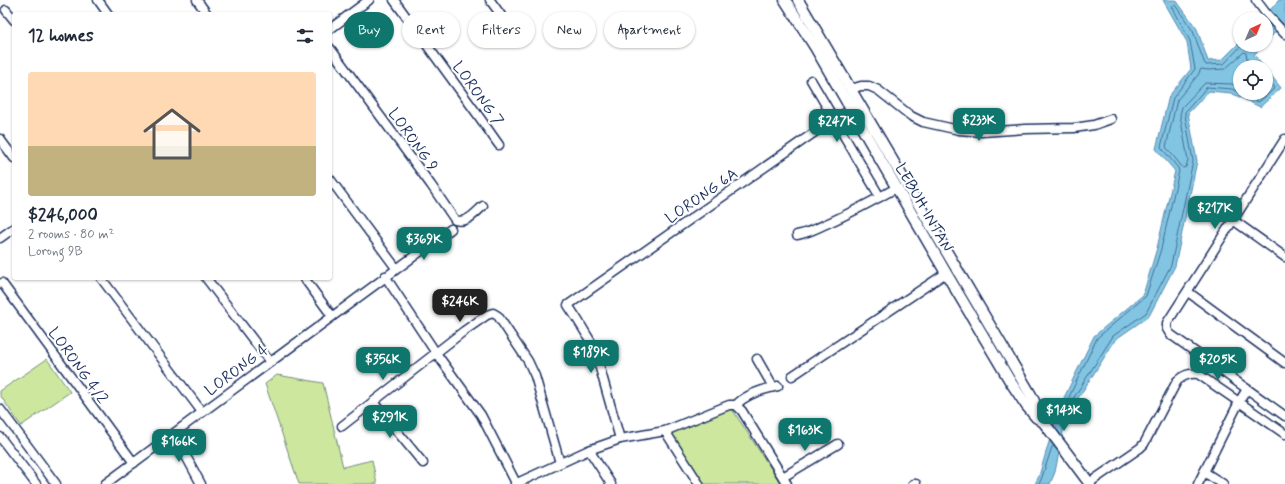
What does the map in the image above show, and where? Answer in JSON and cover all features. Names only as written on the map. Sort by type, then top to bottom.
[{"type":"main road","name":"LEBUH INTAN","points":[[785,0],[811,41],[1006,374],[1026,405],[1047,427]]},
{"type":"main road","name":"LEBUH INTAN","points":[[798,0],[1031,395],[1047,427],[1090,484]]},
{"type":"street","points":[[98,0],[107,12]]},
{"type":"street","points":[[197,0],[206,12]]},
{"type":"street","points":[[332,28],[369,0]]},
{"type":"street","name":"LORONG 7","points":[[394,0],[499,145]]},
{"type":"street","points":[[490,0],[499,12]]},
{"type":"street","points":[[1256,0],[1283,32]]},
{"type":"street","points":[[6,10],[12,18]]},
{"type":"street","name":"LORONG 9","points":[[332,51],[455,220],[461,222],[469,219],[483,206]]},
{"type":"street","points":[[811,80],[880,197]]},
{"type":"street","points":[[851,89],[861,86],[869,86],[878,90],[911,116],[923,122],[959,130],[982,132],[1074,128],[1094,125],[1111,119]]},
{"type":"street","name":"LORONG 6A","points":[[620,439],[594,347],[568,305],[834,119],[851,110]]},
{"type":"street","points":[[0,139],[12,155]]},
{"type":"street","points":[[1285,139],[1282,151],[1234,220],[1167,323],[1167,329],[1170,334],[1285,416]]},
{"type":"street","points":[[332,182],[396,268]]},
{"type":"street","points":[[797,235],[846,216],[896,188]]},
{"type":"street","points":[[1234,220],[1285,257]]},
{"type":"street","points":[[0,238],[12,229]]},
{"type":"street","name":"LORONG 4","points":[[105,484],[385,276],[451,229]]},
{"type":"street","points":[[792,376],[946,273]]},
{"type":"street","points":[[385,276],[436,353],[481,415],[516,484],[589,450],[620,439],[665,431],[729,405],[736,405],[752,394],[776,386],[758,359]]},
{"type":"street","points":[[103,280],[202,412]]},
{"type":"street","points":[[208,280],[270,362]]},
{"type":"street","points":[[305,280],[332,316]]},
{"type":"street","name":"LORONG 4/2","points":[[2,283],[134,463]]},
{"type":"street","points":[[1188,292],[1285,363]]},
{"type":"street","points":[[342,426],[436,353],[488,315],[493,313],[498,316],[528,361],[535,376],[560,463]]},
{"type":"street","points":[[1090,484],[1144,444],[1177,381],[1183,376],[1191,373],[1198,374],[1285,434]]},
{"type":"street","points":[[1198,484],[1247,389]]},
{"type":"street","points":[[373,402],[423,464]]},
{"type":"street","points":[[736,405],[742,411],[787,484]]},
{"type":"street","points":[[0,409],[56,484]]},
{"type":"street","points":[[665,431],[699,484]]},
{"type":"street","points":[[174,434],[201,484]]},
{"type":"street","points":[[0,437],[36,484]]},
{"type":"street","points":[[783,477],[838,444]]},
{"type":"street","points":[[589,450],[611,484]]},
{"type":"street","points":[[1204,472],[1223,484]]},
{"type":"green space","points":[[47,359],[70,392],[21,426],[0,395],[0,391]]},
{"type":"green space","points":[[277,375],[323,383],[343,467],[372,460],[377,484],[299,484],[265,384]]},
{"type":"green space","points":[[732,409],[781,484],[703,484],[669,432]]},
{"type":"water","points":[[1163,0],[1176,0],[1197,29],[1208,61],[1222,60],[1233,49],[1233,52],[1257,52],[1254,55],[1258,60],[1233,60],[1233,94],[1209,91],[1188,113],[1197,161],[1175,266],[1149,316],[1116,339],[1066,417],[1055,472],[1050,484],[1035,484],[1039,476],[1059,408],[1094,336],[1143,295],[1157,248],[1175,171],[1156,149],[1169,96],[1191,69],[1187,42]]},
{"type":"water","points":[[1279,0],[1285,0],[1285,22],[1273,35],[1273,12],[1268,12]]},
{"type":"water","points":[[1273,78],[1281,88],[1273,95]]},
{"type":"water","points":[[1246,100],[1268,100],[1260,107]]}]
